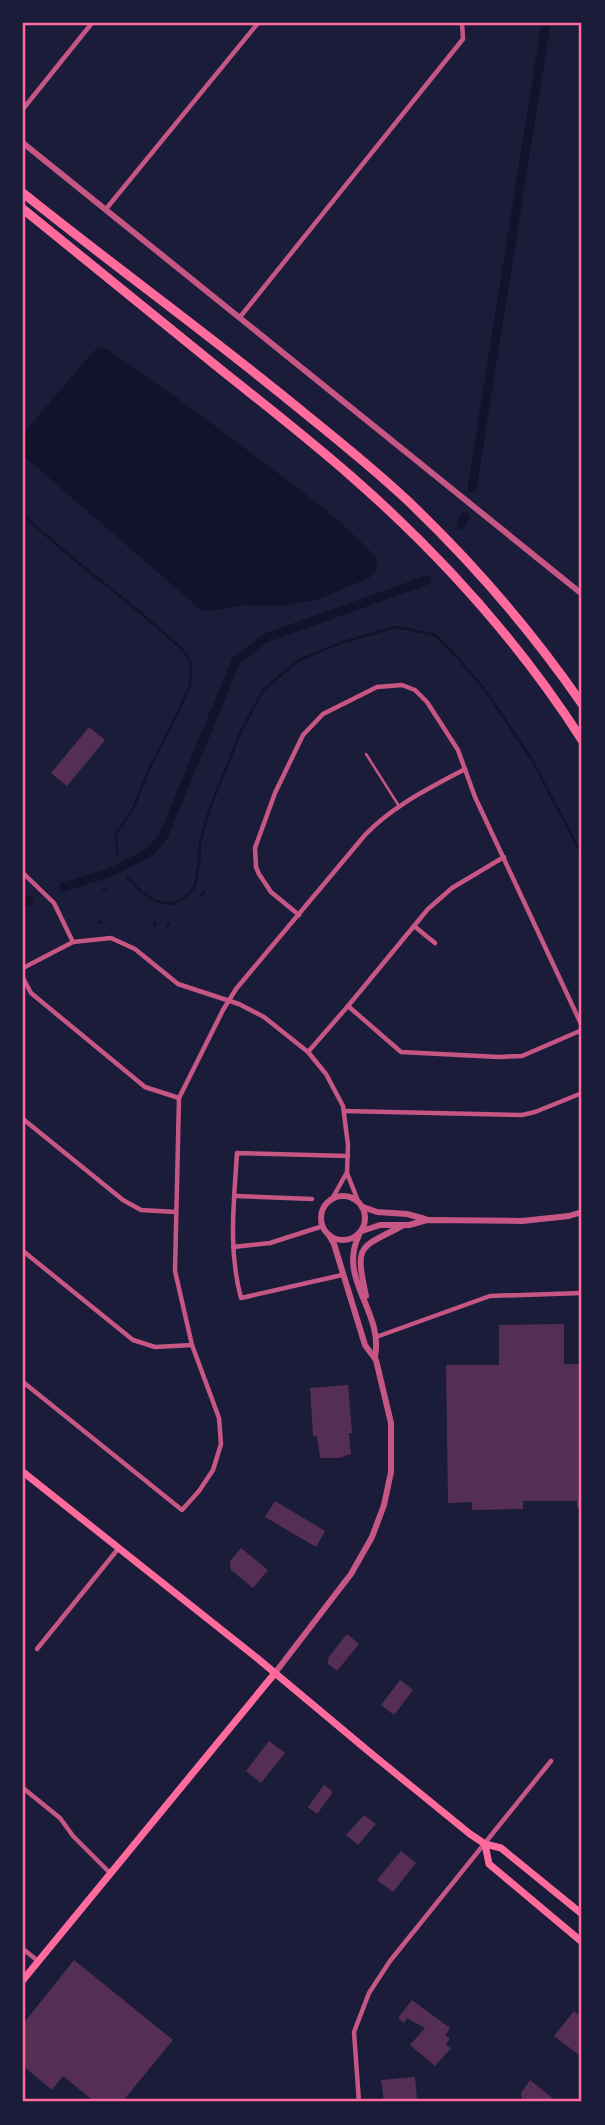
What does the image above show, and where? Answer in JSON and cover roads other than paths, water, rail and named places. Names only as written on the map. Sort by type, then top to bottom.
[{"type":"highway","points":[[23,193],[260,377],[388,483],[447,540],[497,594],[582,704]]},
{"type":"highway","points":[[23,209],[327,455],[405,526],[500,628],[582,740]]},
{"type":"main road","points":[[23,1472],[485,1844],[501,1848],[582,1914]]},
{"type":"main road","points":[[23,1980],[275,1673]]},
{"type":"main road","points":[[485,1844],[489,1864],[582,1942]]},
{"type":"street","points":[[23,109],[92,23]]},
{"type":"street","points":[[106,209],[258,23]]},
{"type":"street","points":[[240,317],[463,39],[462,23]]},
{"type":"street","points":[[23,143],[582,594]]},
{"type":"street","points":[[299,915],[271,892],[259,874],[255,848],[275,793],[303,735],[323,714],[377,687],[402,685],[415,690],[427,702],[458,750],[475,797],[582,1028],[522,1056],[401,1052],[348,1006]]},
{"type":"street","points":[[23,1382],[182,1510],[199,1491],[213,1470],[221,1444],[219,1418],[192,1345],[175,1271],[179,1098],[228,1000],[371,829],[399,806],[465,769]]},
{"type":"street","points":[[308,1052],[428,909],[452,888],[504,857]]},
{"type":"street","points":[[23,873],[54,903],[74,942]]},
{"type":"street","points":[[414,926],[435,943]]},
{"type":"street","points":[[23,968],[74,942],[111,938],[135,949],[178,984],[228,1000],[264,1017],[308,1052],[326,1074],[343,1106],[348,1145],[347,1173],[366,1215],[352,1255],[352,1267],[369,1312]]},
{"type":"street","points":[[23,978],[31,993],[145,1087],[179,1098]]},
{"type":"street","points":[[344,1111],[522,1115],[582,1093]]},
{"type":"street","points":[[23,1119],[123,1200],[141,1210],[176,1212]]},
{"type":"street","points":[[342,1275],[241,1298],[233,1247],[237,1153],[348,1156]]},
{"type":"street","points":[[347,1173],[321,1216],[365,1345],[375,1357]]},
{"type":"street","points":[[235,1196],[312,1199]]},
{"type":"street","points":[[332,1199],[350,1197],[377,1212],[407,1214],[427,1220]]},
{"type":"street","points":[[329,1235],[341,1240],[354,1238],[361,1232],[380,1225],[405,1225],[427,1220],[522,1221],[582,1212]]},
{"type":"street","points":[[275,1673],[351,1574],[372,1537],[384,1505],[391,1472],[391,1423],[375,1357],[378,1342],[360,1264],[361,1253],[370,1242],[405,1225]]},
{"type":"street","points":[[233,1247],[270,1243],[323,1226]]},
{"type":"street","points":[[23,1251],[133,1340],[155,1346],[192,1345]]},
{"type":"street","points":[[376,1337],[490,1296],[582,1293]]},
{"type":"street","points":[[37,1649],[118,1549]]},
{"type":"street","points":[[359,2102],[354,2032],[369,1993],[390,1961],[551,1760]]},
{"type":"street","points":[[23,1788],[60,1818],[110,1873]]},
{"type":"street","points":[[23,1949],[38,1961]]},
{"type":"lane","points":[[366,754],[399,806]]},
{"type":"waterway","points":[[472,488],[546,23]]},
{"type":"waterway","points":[[23,515],[141,613],[183,650],[191,662],[190,685],[181,706],[152,763],[132,811],[115,835],[118,854]]},
{"type":"waterway","points":[[461,525],[465,517]]},
{"type":"waterway","points":[[63,887],[109,873],[149,853],[163,837],[236,661],[266,638],[427,580]]},
{"type":"waterway","points":[[127,877],[141,892],[156,901],[172,904],[185,898],[195,886],[200,843],[209,810],[242,729],[264,689],[299,660],[343,642],[397,627],[435,635],[482,686],[531,758],[582,855]]},
{"type":"waterway","points":[[23,903],[29,900]]}]
